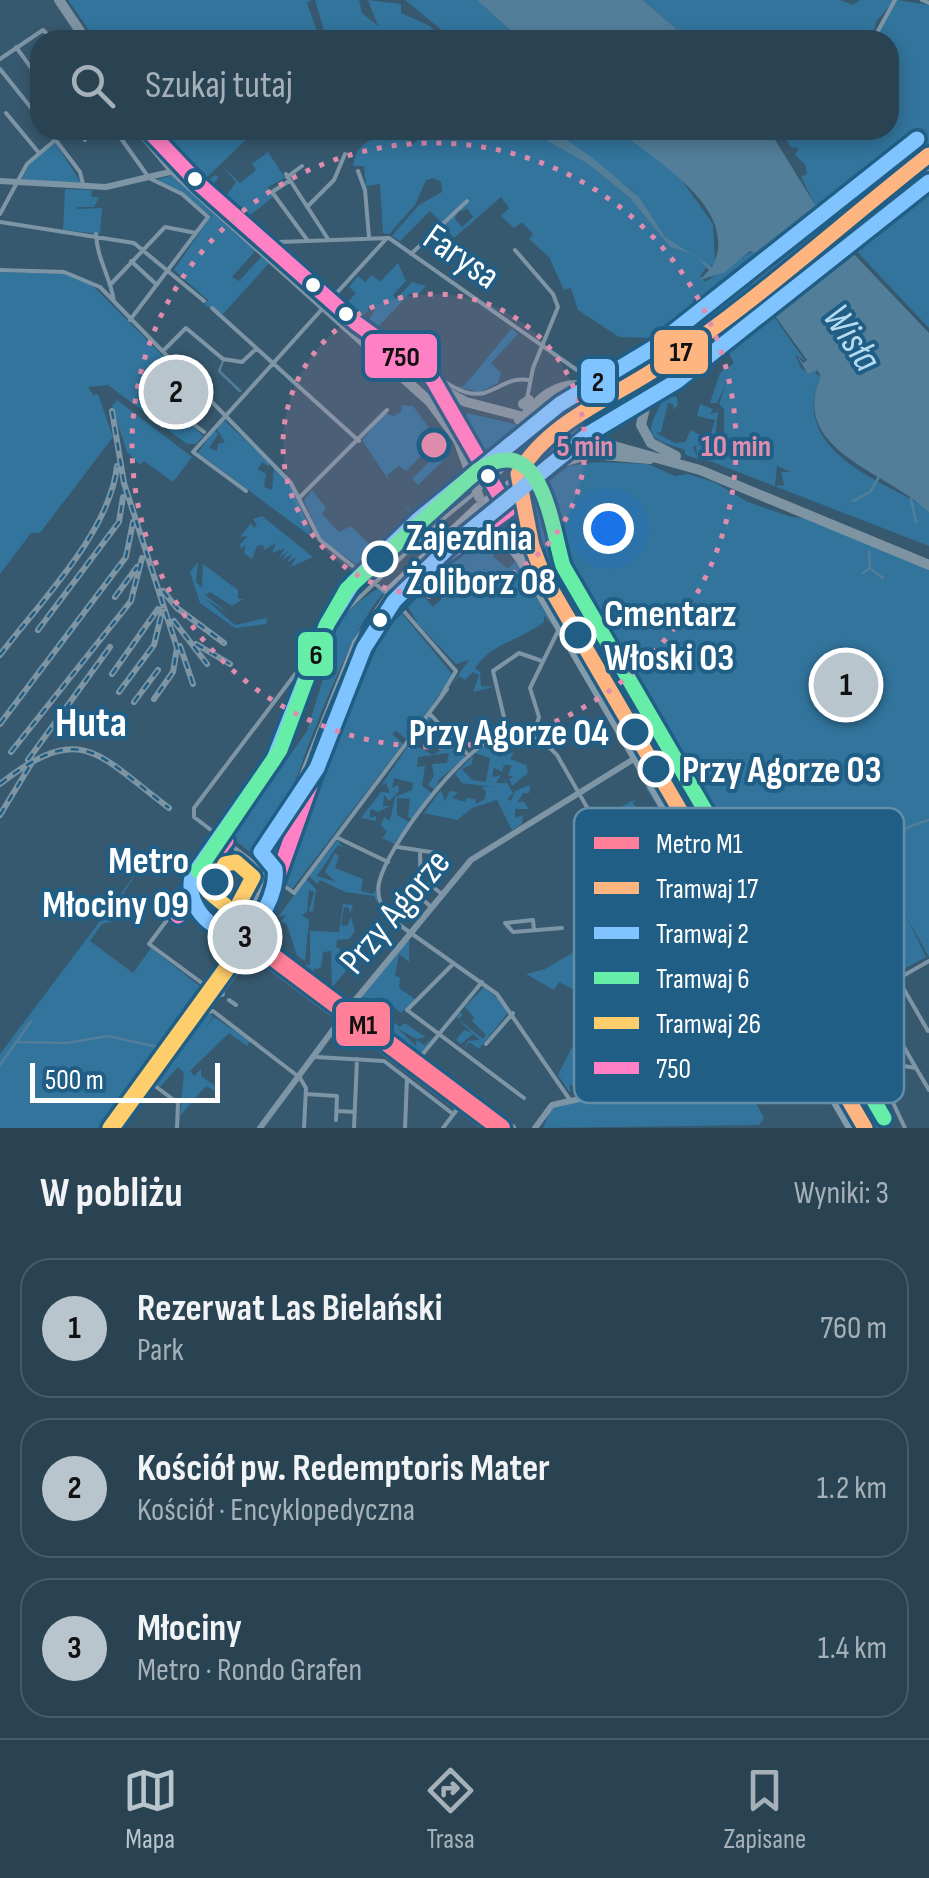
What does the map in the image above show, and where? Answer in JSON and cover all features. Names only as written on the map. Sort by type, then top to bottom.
[{"type":"highway","points":[[51,0],[71,30]]},
{"type":"highway","points":[[59,0],[79,30]]},
{"type":"highway","points":[[148,140],[174,171],[340,314],[448,423],[479,497]]},
{"type":"highway","points":[[157,140],[189,175],[270,246],[327,304]]},
{"type":"highway","points":[[340,314],[436,382]]},
{"type":"highway","points":[[356,323],[426,382],[486,408],[525,414]]},
{"type":"highway","points":[[388,362],[452,402],[525,414],[583,436],[678,460],[929,562]]},
{"type":"highway","points":[[666,374],[647,404],[641,425],[651,443],[678,460]]},
{"type":"highway","points":[[525,414],[559,384],[579,385],[606,398],[628,396]]},
{"type":"highway","points":[[579,385],[556,389],[532,408],[526,422],[530,433],[540,440],[583,436]]},
{"type":"highway","points":[[452,408],[493,486]]},
{"type":"highway","points":[[566,460],[594,454],[678,460]]},
{"type":"main road","points":[[240,938],[304,766],[372,614],[475,522],[929,167]]},
{"type":"main road","points":[[251,952],[328,735],[374,626],[391,597],[479,497],[583,436],[628,396],[666,374]]},
{"type":"main road","points":[[391,597],[454,546],[508,510],[566,460],[583,436]]},
{"type":"main road","points":[[493,486],[564,628]]},
{"type":"main road","points":[[479,497],[490,522],[520,558],[564,628],[668,808]]},
{"type":"main road","points":[[638,756],[642,770],[667,808]]},
{"type":"main road","points":[[240,938],[258,938],[512,1128]]},
{"type":"main road","points":[[240,938],[251,952],[381,1048],[409,1080],[447,1098],[456,1110],[487,1128]]},
{"type":"main road","points":[[381,1048],[389,1039]]},
{"type":"main road","points":[[409,1080],[418,1061]]},
{"type":"main road","points":[[447,1098],[456,1089]]},
{"type":"main road","points":[[839,1103],[854,1128]]},
{"type":"street","points":[[878,30],[895,0]]},
{"type":"street","points":[[922,0],[929,3]]},
{"type":"street","points":[[0,59],[30,39]]},
{"type":"street","points":[[16,48],[30,67]]},
{"type":"street","points":[[0,69],[30,107]]},
{"type":"street","points":[[6,113],[39,153]]},
{"type":"street","points":[[0,214],[39,153],[56,140],[80,172],[84,186]]},
{"type":"street","points":[[122,140],[150,179],[207,214],[130,320]]},
{"type":"street","points":[[308,206],[334,180],[345,154]]},
{"type":"street","points":[[302,166],[272,192],[308,240]]},
{"type":"street","points":[[0,181],[84,186],[150,179],[174,171],[189,175]]},
{"type":"street","points":[[358,171],[366,196],[369,237]]},
{"type":"street","points":[[288,177],[328,239]]},
{"type":"street","points":[[412,254],[467,201]]},
{"type":"street","points":[[0,222],[143,247],[204,301]]},
{"type":"street","points":[[111,284],[143,247],[167,227],[196,232]]},
{"type":"street","points":[[96,236],[98,257],[114,300]]},
{"type":"street","points":[[246,491],[192,452],[386,238]]},
{"type":"street","name":"Farysa","points":[[270,246],[276,242],[386,238],[586,375],[607,380]]},
{"type":"street","points":[[176,367],[226,414],[300,497],[320,540],[375,582],[456,672],[294,893],[214,834],[194,816],[194,807],[332,624],[375,582],[498,476],[513,455],[529,380],[557,303],[515,250]]},
{"type":"street","points":[[131,262],[158,286]]},
{"type":"street","points":[[0,270],[73,274],[114,300],[191,384],[195,401],[188,407],[175,408],[179,420]]},
{"type":"street","points":[[327,304],[340,314]]},
{"type":"street","points":[[327,304],[455,389],[482,393],[503,382],[529,380]]},
{"type":"street","points":[[212,308],[359,440]]},
{"type":"street","points":[[163,350],[186,328],[224,360],[242,362],[258,348]]},
{"type":"street","points":[[176,367],[143,384],[158,418],[190,420],[188,407]]},
{"type":"street","points":[[300,497],[387,410]]},
{"type":"street","points":[[532,737],[538,717],[529,692],[542,660],[564,628]]},
{"type":"street","points":[[508,734],[492,671],[519,653],[542,660]]},
{"type":"street","points":[[429,713],[469,756]]},
{"type":"street","points":[[570,1100],[513,1013],[482,982],[388,916],[379,900],[380,881],[398,847],[469,756],[490,740],[508,734],[532,737],[553,750],[589,808]]},
{"type":"street","name":"Przy Agorze","points":[[340,1018],[479,854],[638,756]]},
{"type":"street","points":[[626,765],[642,770]]},
{"type":"street","points":[[336,837],[388,862]]},
{"type":"street","points":[[225,843],[150,944],[236,1006]]},
{"type":"street","points":[[398,847],[438,855],[430,885],[442,894]]},
{"type":"street","points":[[420,851],[420,898],[431,907]]},
{"type":"street","points":[[534,930],[533,920],[505,923],[512,932],[562,928]]},
{"type":"street","points":[[207,986],[240,938]]},
{"type":"street","points":[[118,1128],[211,1010],[251,952]]},
{"type":"street","points":[[244,964],[263,961]]},
{"type":"street","points":[[904,975],[929,961]]},
{"type":"street","points":[[453,963],[407,1010],[524,1098]]},
{"type":"street","points":[[418,1061],[482,982]]},
{"type":"street","points":[[904,988],[928,1030]]},
{"type":"street","points":[[328,1009],[331,1026]]},
{"type":"street","points":[[211,1010],[297,1076],[306,1094],[304,1128]]},
{"type":"street","points":[[486,1044],[513,1013]]},
{"type":"street","points":[[297,1076],[340,1018]]},
{"type":"street","points":[[258,1128],[340,1018]]},
{"type":"street","points":[[904,1047],[929,1090]]},
{"type":"street","points":[[314,1056],[384,1061],[456,1110],[443,1128]]},
{"type":"street","points":[[354,1128],[357,1059]]},
{"type":"street","points":[[904,1066],[916,1068]]},
{"type":"street","points":[[405,1128],[409,1080]]},
{"type":"street","points":[[151,1083],[178,1103],[176,1128]]},
{"type":"street","points":[[306,1094],[337,1096],[336,1120]]},
{"type":"street","points":[[537,1128],[552,1105],[574,1099]]},
{"type":"street","points":[[892,1103],[905,1128]]},
{"type":"street","points":[[337,1110],[354,1112]]},
{"type":"shaded area","points":[[68,0],[311,0],[307,3],[316,30],[89,30]]},
{"type":"shaded area","points":[[315,0],[359,0],[362,13],[378,26],[368,0],[401,4],[401,13],[433,30],[324,30]]},
{"type":"shaded area","points":[[405,0],[477,0],[510,30],[442,30]]},
{"type":"shaded area","points":[[643,0],[840,0],[853,5],[860,0],[895,0],[877,20],[874,30],[678,30]]},
{"type":"shaded area","points":[[897,0],[929,5],[929,147],[919,134],[915,147],[901,151],[906,171],[897,171],[852,205],[825,208],[821,217],[801,177],[807,174],[805,164],[795,155],[799,148],[791,147],[786,140],[899,140],[899,30],[880,30]]},
{"type":"shaded area","points":[[165,140],[246,140],[203,181],[179,162]]},
{"type":"shaded area","points":[[371,140],[409,140],[413,144],[417,140],[546,140],[588,164],[630,198],[670,247],[695,255],[707,267],[700,276],[705,282],[754,250],[760,256],[753,265],[753,285],[707,322],[701,297],[694,299],[675,347],[642,367],[638,364],[648,338],[619,337],[578,310],[571,288],[564,290],[549,257],[529,239],[533,234],[522,222],[514,228],[501,216],[509,208],[501,197],[454,238],[443,226],[457,212],[455,219],[462,227],[473,217],[467,208],[460,212],[467,198],[442,223],[430,211],[400,241],[392,236],[419,205],[442,192],[441,182],[426,180],[415,205],[389,234],[383,233],[380,184],[366,186],[364,166],[353,166],[356,156]]},
{"type":"shaded area","points":[[566,140],[632,140],[673,168],[713,224],[715,264],[710,266],[670,242],[648,218],[634,192]]},
{"type":"shaded area","points":[[55,142],[81,183],[21,181],[28,166]]},
{"type":"shaded area","points":[[268,152],[285,178],[268,187],[274,196],[248,217],[227,206],[204,184],[215,175],[219,177],[212,185],[227,195],[236,182],[222,166],[240,183],[256,170],[252,164]]},
{"type":"shaded area","points":[[929,173],[929,328],[847,241],[912,188],[915,193],[914,188]]},
{"type":"shaded area","points":[[173,175],[256,250],[232,277],[239,281],[262,256],[269,263],[223,314],[204,305],[208,300],[174,270],[211,216],[180,191],[156,180]]},
{"type":"shaded area","points":[[65,189],[92,190],[91,197],[99,197],[94,207],[77,209],[102,208],[100,234],[63,230]]},
{"type":"shaded area","points":[[398,263],[406,281],[393,295],[396,299],[412,282],[426,286],[416,297],[410,293],[376,329],[368,322],[376,307],[372,305],[362,317],[347,303],[356,293],[349,287],[358,276],[365,282],[372,275],[380,282]]},
{"type":"shaded area","points":[[0,272],[64,274],[91,284],[174,367],[142,382],[151,410],[161,418],[189,422],[203,436],[196,444],[187,444],[108,385],[88,387],[93,395],[98,394],[113,437],[40,533],[31,533],[0,574]]},
{"type":"shaded area","points":[[768,302],[806,362],[795,354],[801,368],[809,373],[817,370],[815,374],[821,376],[814,403],[817,425],[829,445],[868,476],[923,506],[929,513],[929,546],[697,456],[696,446],[714,442],[777,466],[775,486],[784,485],[781,472],[791,472],[724,443],[724,409],[719,404],[726,384],[717,403],[710,403],[720,373],[734,363],[722,340]]},
{"type":"shaded area","points":[[512,328],[518,334],[491,363],[501,373],[498,383],[480,392],[456,387],[464,386]]},
{"type":"shaded area","points":[[665,395],[677,397],[678,405],[673,410],[674,405],[668,403],[661,432],[656,433],[675,443],[685,442],[691,430],[707,439],[703,434],[710,436],[715,420],[697,416],[700,404],[713,409],[710,414],[718,412],[715,438],[693,447],[698,459],[654,436],[652,424]]},
{"type":"shaded area","points":[[117,400],[192,457],[173,482],[144,461],[140,465],[127,452],[112,406]]},
{"type":"shaded area","points":[[401,405],[413,406],[446,458],[418,485],[412,479],[429,462],[422,455],[406,471],[399,466],[387,475],[389,481],[362,440],[385,413],[394,416],[402,411]]},
{"type":"shaded area","points":[[467,413],[518,425],[514,440],[489,471],[466,426]]},
{"type":"shaded area","points":[[224,420],[270,463],[269,467],[262,462],[258,469],[266,474],[264,487],[272,490],[274,468],[294,489],[313,538],[198,453],[214,430],[218,434],[209,448],[217,451],[218,444],[225,442],[216,428]]},
{"type":"shaded area","points":[[597,462],[648,464],[675,476],[688,474],[714,482],[748,502],[791,517],[807,518],[929,568],[929,957],[906,916],[926,957],[904,969],[904,808],[680,808],[562,603],[571,596],[547,559],[534,500],[544,490],[531,501],[539,553],[565,595],[560,600],[539,562],[524,502],[568,466]]},
{"type":"shaded area","points":[[312,490],[326,508],[322,514],[339,532],[351,526],[380,555],[418,523],[402,502],[426,528],[405,550],[396,542],[374,566],[380,573],[372,576],[322,540],[304,501]]},
{"type":"shaded area","points":[[262,516],[313,557],[291,567],[296,557],[287,563],[292,554],[282,560],[288,551],[279,558],[285,548],[272,553],[276,543],[264,550],[263,545],[257,546],[252,559],[244,553],[246,544],[241,549],[240,544],[248,536],[240,537],[251,523],[254,528],[257,525],[253,519]]},
{"type":"shaded area","points":[[477,539],[494,550],[493,556],[508,569],[515,561],[554,628],[544,615],[544,622],[482,659],[475,668],[480,672],[481,686],[493,687],[473,692],[479,675],[473,672],[465,680],[459,676],[450,687],[469,660],[456,664],[418,624],[405,602],[399,601],[469,540],[407,596],[418,590],[433,607],[458,584],[443,568]]},
{"type":"shaded area","points":[[198,562],[196,582],[202,588],[203,564],[238,590],[238,599],[243,599],[232,606],[210,592],[205,595],[229,614],[204,598],[235,625],[267,618],[266,624],[235,628],[200,603],[190,572]]},
{"type":"shaded area","points":[[379,588],[384,593],[369,612],[335,679],[266,865],[232,838],[307,731],[323,679],[307,668],[315,654],[341,619]]},
{"type":"shaded area","points":[[395,605],[453,675],[407,740],[396,731],[392,734],[403,744],[292,889],[282,878],[360,661]]},
{"type":"shaded area","points":[[428,716],[432,717],[415,741],[421,739],[416,746],[433,755],[453,742],[465,757],[439,780],[435,790],[428,785],[434,776],[432,764],[447,763],[449,753],[418,757],[417,767],[425,766],[422,786],[433,794],[413,820],[408,817],[410,799],[397,798],[397,815],[411,823],[395,841],[396,842],[392,854],[395,844],[382,838],[387,832],[381,825],[384,817],[390,821],[395,797],[412,790],[413,783],[394,778],[392,788],[398,785],[399,791],[389,801],[384,795],[383,806],[390,806],[378,812],[371,809],[369,818],[376,816],[376,821],[361,818],[381,792],[390,793],[386,783],[381,786]]},
{"type":"shaded area","points":[[509,736],[507,751],[499,747],[498,757],[514,752],[510,759],[526,765],[528,773],[512,786],[509,779],[513,777],[508,775],[512,765],[504,765],[502,772],[494,768],[492,777],[501,775],[496,783],[506,783],[503,776],[513,793],[507,799],[511,801],[515,791],[530,785],[529,793],[523,793],[517,803],[523,801],[529,809],[515,809],[515,818],[523,815],[522,824],[512,830],[497,800],[472,808],[457,820],[424,813],[441,790],[445,801],[450,791],[458,792],[452,798],[465,802],[466,798],[475,799],[476,804],[485,799],[486,791],[481,787],[493,787],[462,783],[455,774],[473,756],[472,764],[462,769],[472,780],[486,782],[490,758],[475,753],[491,741]]},
{"type":"shaded area","points":[[649,786],[662,808],[658,808],[646,788]]},
{"type":"shaded area","points":[[636,799],[633,803],[637,808],[619,808]]},
{"type":"shaded area","points":[[337,840],[343,847],[338,845],[317,876],[336,882],[325,872],[335,853],[339,856],[335,868],[363,879],[361,891],[373,894],[376,890],[378,904],[374,896],[345,892],[320,880],[317,884],[309,876]]},
{"type":"shaded area","points":[[140,868],[108,917],[113,921],[102,924],[90,941],[133,973],[151,948],[210,994],[109,1128],[0,1128],[0,1054]]},
{"type":"shaded area","points":[[306,879],[316,889],[313,912],[309,911],[314,892],[309,890],[307,912],[302,915],[309,920],[305,961],[297,956],[287,925],[281,921],[286,915],[278,917]]},
{"type":"shaded area","points":[[343,904],[353,905],[350,914],[349,908],[344,907],[341,925],[347,926],[351,917],[355,931],[349,939],[337,940],[336,947],[354,955],[352,965],[341,963],[346,971],[332,987],[331,951],[323,952],[321,968],[313,969],[316,973],[305,965],[310,965],[310,931],[339,932]]},
{"type":"shaded area","points":[[409,939],[409,962],[399,954],[395,975],[400,978],[399,988],[415,999],[401,1013],[382,997],[382,1003],[386,1015],[396,1024],[400,1027],[405,1023],[425,1037],[417,1039],[398,1029],[416,1046],[417,1040],[424,1045],[433,1037],[420,1054],[370,1019],[356,1003],[361,998],[369,1004],[364,1007],[384,1021],[375,1001],[371,1004],[362,996]]},
{"type":"shaded area","points":[[574,952],[574,990],[559,982],[554,990],[526,974],[545,969]]},
{"type":"shaded area","points":[[484,987],[505,1005],[507,1014],[479,1049],[469,1042],[464,1050],[468,1041],[480,1040],[473,1034],[461,1044],[456,1040],[464,1030],[472,1033],[458,1019],[483,1039],[486,1035],[465,1007]]},
{"type":"shaded area","points":[[209,1013],[213,1016],[206,1027],[214,1017],[250,1041],[247,1046],[229,1033],[190,1071],[194,1076],[201,1069],[201,1076],[217,1087],[215,1091],[206,1086],[180,1116],[184,1073],[178,1067],[160,1087],[154,1081]]},
{"type":"shaded area","points":[[574,1043],[574,1085],[570,1085],[570,1093],[558,1075]]},
{"type":"shaded area","points":[[574,1102],[756,1103],[764,1118],[759,1125],[543,1128],[551,1108]]},
{"type":"shaded area","points":[[853,1103],[890,1103],[873,1115],[880,1128],[867,1128]]},
{"type":"water","points":[[477,0],[643,0],[678,30],[510,30]]},
{"type":"water","points":[[546,140],[567,140],[595,160],[639,197],[665,237],[691,254],[670,247],[630,198],[588,164]]},
{"type":"water","name":"Wisła","points":[[631,140],[775,140],[830,229],[929,333],[929,513],[848,458],[818,424],[814,402],[821,376],[817,370],[808,374],[795,353],[803,363],[807,360],[752,284],[751,267],[759,254],[750,251],[725,272],[700,280],[709,270],[698,258],[712,267],[718,246],[715,225],[705,206],[671,171]]},
{"type":"pier","points":[[835,226],[847,239],[764,304],[753,290]]},
{"type":"waterway","points":[[223,361],[219,371],[240,391]]},
{"type":"waterway","points":[[853,501],[870,492],[880,475]]},
{"type":"waterway","points":[[911,499],[916,522]]},
{"type":"waterway","points":[[863,573],[870,568],[869,551]]},
{"type":"waterway","points":[[872,570],[883,578]]},
{"type":"waterway","points":[[904,830],[929,820]]},
{"type":"waterway","points":[[0,1065],[31,1021]]},
{"type":"waterway","points":[[17,1042],[67,1043],[108,1036],[162,1048]]},
{"type":"tram line","name":"2","points":[[917,139],[653,348],[560,404],[419,519],[353,583],[327,624],[274,759],[192,877],[192,896],[208,921],[226,930],[245,929],[266,908],[274,887],[275,869],[261,852],[317,768],[364,648],[394,601],[446,550],[590,433],[677,381],[929,182]]},
{"type":"tram line","name":"17","points":[[679,808],[543,575],[532,546],[518,474],[531,455],[565,424],[698,340],[929,155]]},
{"type":"tram line","name":"6","points":[[198,871],[280,750],[326,626],[347,589],[477,471],[499,461],[516,462],[530,471],[540,487],[563,566],[704,808]]},
{"type":"tram line","name":"26","points":[[110,1128],[250,935],[249,925],[209,892],[225,864],[236,862],[253,877],[236,909],[252,927],[252,935],[112,1128]]},
{"type":"tram line","points":[[216,899],[230,898],[245,877],[242,866]]},
{"type":"tram line","points":[[212,882],[212,895],[237,916]]},
{"type":"tram line","name":"17","points":[[850,1103],[865,1128]]},
{"type":"tram line","name":"6","points":[[875,1103],[884,1118]]},
{"type":"railway","points":[[112,411],[124,483],[177,648],[173,672],[154,699]]},
{"type":"railway","points":[[0,655],[87,541],[112,491],[117,466]]},
{"type":"railway","points":[[38,630],[119,522],[123,497]]},
{"type":"railway","points":[[0,724],[126,557],[133,522]]},
{"type":"railway","points":[[11,752],[131,601],[142,558]]},
{"type":"railway","points":[[115,597],[137,567]]},
{"type":"railway","points":[[163,591],[177,608],[224,643]]},
{"type":"railway","points":[[119,692],[154,645],[163,608]]},
{"type":"railway","points":[[112,674],[158,609]]},
{"type":"railway","points":[[174,621],[207,664]]},
{"type":"railway","points":[[196,644],[230,664]]},
{"type":"railway","points":[[180,646],[193,684]]},
{"type":"railway","points":[[28,760],[110,647]]},
{"type":"railway","points":[[134,702],[158,670]]},
{"type":"railway","points":[[0,784],[28,764],[71,749],[106,760],[169,808]]},
{"type":"railway","points":[[0,815],[31,764]]},
{"type":"metro line","name":"M1","points":[[225,921],[501,1128]]},
{"type":"transit line","name":"750","points":[[157,140],[200,185],[356,323],[432,378],[508,510]]},
{"type":"transit line","name":"750","points":[[251,952],[328,735],[374,626],[440,559],[508,510]]},
{"type":"transit line","name":"750","points":[[178,916],[187,892],[226,841]]},
{"type":"place","name":"Kościół pw. Redemptoris Mater","points":[[176,392]]},
{"type":"place","name":"Zajezdnia Żoliborz 08","points":[[380,559]]},
{"type":"place","name":"Cmentarz Włoski 03","points":[[578,635]]},
{"type":"place","name":"Rezerwat Las Bielański","points":[[846,685]]},
{"type":"place","name":"Przy Agorze 04","points":[[635,732]]},
{"type":"place","name":"Przy Agorze 03","points":[[656,769]]},
{"type":"place","name":"Metro Młociny 09","points":[[215,882]]},
{"type":"place","name":"Młociny","points":[[245,937]]},
{"type":"district","name":"Huta","points":[[91,721]]}]
